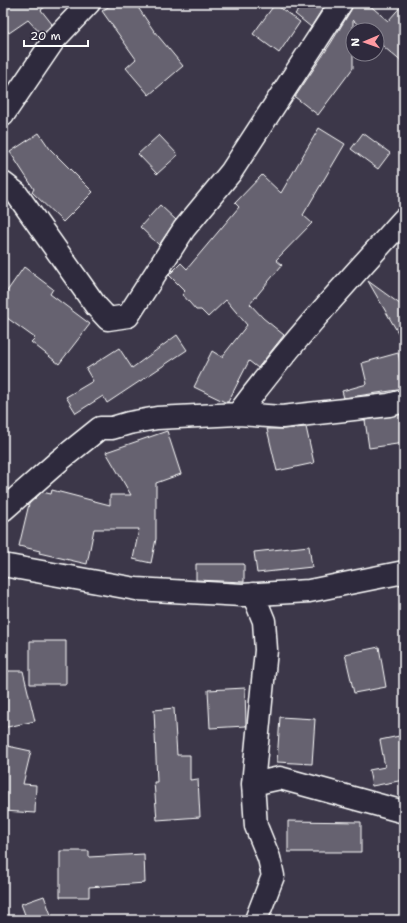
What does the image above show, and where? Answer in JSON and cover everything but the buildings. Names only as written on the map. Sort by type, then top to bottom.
[{"type":"street","points":[[3,183],[16,193],[96,306],[104,315],[108,319],[128,316],[184,229],[230,172],[341,3]]},
{"type":"street","points":[[3,114],[54,40],[86,4]]},
{"type":"street","points":[[238,414],[316,317],[404,219]]},
{"type":"street","points":[[3,510],[60,460],[100,428],[112,428],[129,422],[157,418],[238,414],[282,417],[389,405],[404,401]]},
{"type":"street","points":[[3,565],[136,589],[253,594],[309,591],[404,572]]},
{"type":"street","points":[[253,594],[264,621],[266,650],[253,784],[256,826],[269,858],[272,876],[256,920]]},
{"type":"street","points":[[253,784],[280,778],[404,812]]}]
